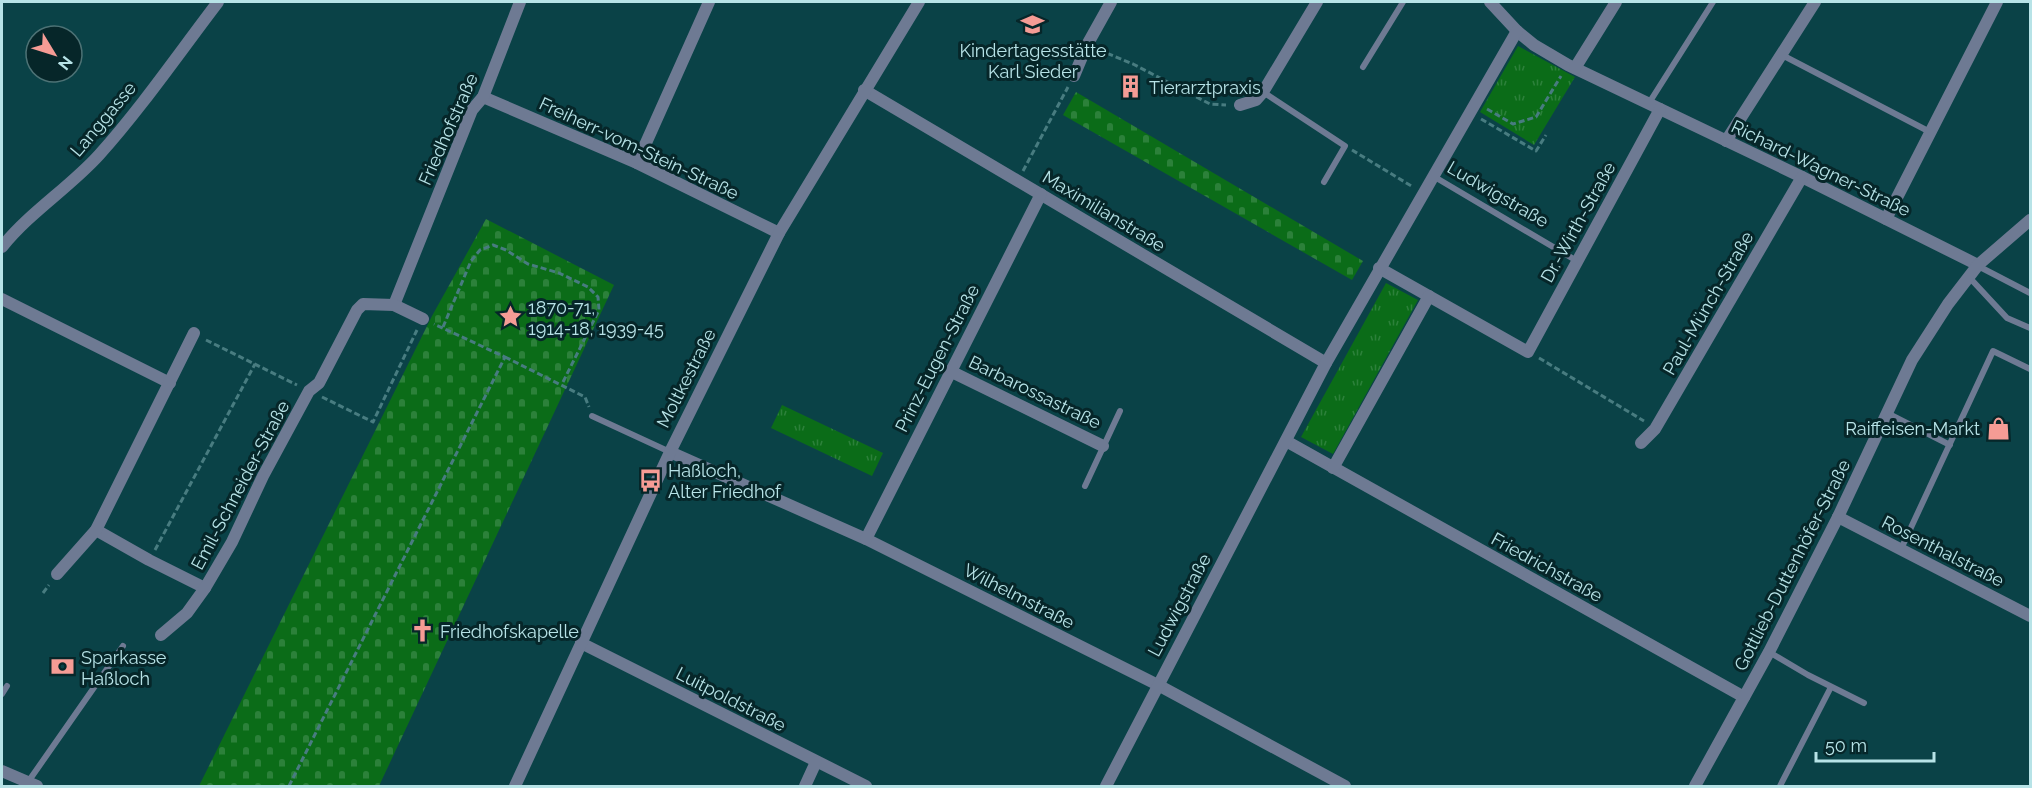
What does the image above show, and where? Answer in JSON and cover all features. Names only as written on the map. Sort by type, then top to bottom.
[{"type":"street","name":"Langgasse","points":[[2,247],[6,232],[75,179],[124,126],[218,2]]},
{"type":"street","name":"Friedhofstraße","points":[[394,305],[472,110],[483,97],[520,2]]},
{"type":"street","points":[[637,163],[709,2]]},
{"type":"street","name":"Moltkestraße","points":[[515,786],[670,452],[779,233],[919,2]]},
{"type":"street","points":[[1074,76],[1087,45],[1111,2]]},
{"type":"street","points":[[1240,105],[1256,100],[1263,92],[1317,2]]},
{"type":"street","name":"Richard-Wagner-Straße","points":[[1490,2],[1517,31],[1534,45],[1572,66],[1978,265]]},
{"type":"street","points":[[1572,66],[1616,2]]},
{"type":"street","points":[[1726,141],[1815,2]]},
{"type":"street","points":[[1886,219],[1997,2]]},
{"type":"street","name":"Ludwigstraße","points":[[1106,786],[1326,363],[1517,31]]},
{"type":"street","name":"Maximilianstraße","points":[[864,90],[1326,363]]},
{"type":"street","name":"Freiherr-vom-Stein-Straße","points":[[483,97],[637,163],[779,233]]},
{"type":"street","name":"Dr.-Wirth-Straße","points":[[1528,352],[1655,106]]},
{"type":"street","name":"Paul-Münch-Straße","points":[[1641,443],[1655,429],[1802,177]]},
{"type":"street","name":"Prinz-Eugen-Straße","points":[[866,539],[1041,194]]},
{"type":"street","name":"Gottlieb-Duttenhöfer-Straße","points":[[1695,786],[1769,652],[1838,517],[1912,360],[1948,304],[1978,265],[2031,220]]},
{"type":"street","points":[[1379,268],[1528,352]]},
{"type":"street","points":[[1286,441],[1333,468],[1429,296]]},
{"type":"street","points":[[2,299],[170,382]]},
{"type":"street","points":[[309,391],[319,383],[357,310],[363,304],[394,305],[423,319]]},
{"type":"street","points":[[57,574],[96,530],[194,333]]},
{"type":"street","name":"Barbarossastraße","points":[[950,370],[1103,446]]},
{"type":"street","name":"Emil-Schneider-Straße","points":[[161,635],[187,613],[205,588],[232,542],[263,476],[309,391]]},
{"type":"street","name":"Wilhelmstraße","points":[[670,452],[866,539],[1158,685],[1345,786]]},
{"type":"street","name":"Friedrichstraße","points":[[1333,468],[1744,697]]},
{"type":"street","name":"Rosenthalstraße","points":[[1838,517],[2031,616]]},
{"type":"street","points":[[96,530],[205,588]]},
{"type":"street","name":"Luitpoldstraße","points":[[581,644],[866,786]]},
{"type":"street","points":[[806,786],[816,762]]},
{"type":"street","points":[[2,771],[32,784]]},
{"type":"lane","points":[[1363,67],[1403,2]]},
{"type":"lane","points":[[1655,106],[1713,2]]},
{"type":"lane","points":[[1782,55],[1930,132]]},
{"type":"lane","points":[[1263,92],[1345,146],[1324,183]]},
{"type":"lane","name":"Ludwigstraße","points":[[1432,176],[1577,261]]},
{"type":"lane","points":[[1978,265],[2031,293]]},
{"type":"lane","points":[[1969,277],[2007,318],[2031,328]]},
{"type":"lane","points":[[1900,549],[1993,351],[2031,369]]},
{"type":"lane","name":"Barbarossastraße","points":[[1085,486],[1120,411]]},
{"type":"lane","points":[[1887,413],[1950,445]]},
{"type":"lane","points":[[592,416],[670,452]]},
{"type":"lane","points":[[32,784],[123,646]]},
{"type":"lane","points":[[1769,652],[1864,703]]},
{"type":"lane","points":[[2,694],[7,686]]},
{"type":"lane","points":[[1780,786],[1831,687]]},
{"type":"path","points":[[1087,45],[1133,64],[1210,104],[1240,105]]},
{"type":"path","points":[[1472,107],[1513,124],[1536,117],[1572,66]]},
{"type":"path","points":[[1019,181],[1074,76]]},
{"type":"path","points":[[1472,107],[1536,151],[1546,135]]},
{"type":"path","points":[[1345,146],[1422,193]]},
{"type":"path","points":[[443,327],[471,261],[480,250],[494,245],[528,264],[559,273],[578,282],[588,287],[598,297],[599,310],[562,384]]},
{"type":"path","points":[[309,391],[373,422],[423,319],[585,396]]},
{"type":"path","name":"Emil-Schneider-Straße","points":[[194,333],[309,391]]},
{"type":"path","points":[[1528,352],[1655,429]]},
{"type":"path","points":[[289,786],[505,357]]},
{"type":"path","points":[[149,560],[255,364]]},
{"type":"green space","points":[[1518,46],[1575,77],[1534,145],[1480,112]]},
{"type":"green space","points":[[1076,92],[1363,261],[1352,280],[1063,115]]},
{"type":"green space","points":[[486,219],[614,285],[379,786],[199,786],[432,316]]},
{"type":"green space","points":[[1386,283],[1418,300],[1333,454],[1301,437]]},
{"type":"green space","points":[[782,405],[883,453],[872,476],[771,428]]},
{"type":"place","name":"Kindertagesstätte Karl Sieder","points":[[1033,24]]},
{"type":"place","name":"Tierarztpraxis","points":[[1131,87]]},
{"type":"place","name":"1870-71, 1914-18, 1939-45","points":[[510,317]]},
{"type":"place","name":"Raiffeisen-Markt","points":[[1998,428]]},
{"type":"place","name":"Haßloch, Alter Friedhof","points":[[650,480]]},
{"type":"place","name":"Friedhofskapelle","points":[[422,631]]},
{"type":"place","name":"Sparkasse Haßloch","points":[[63,667]]}]
